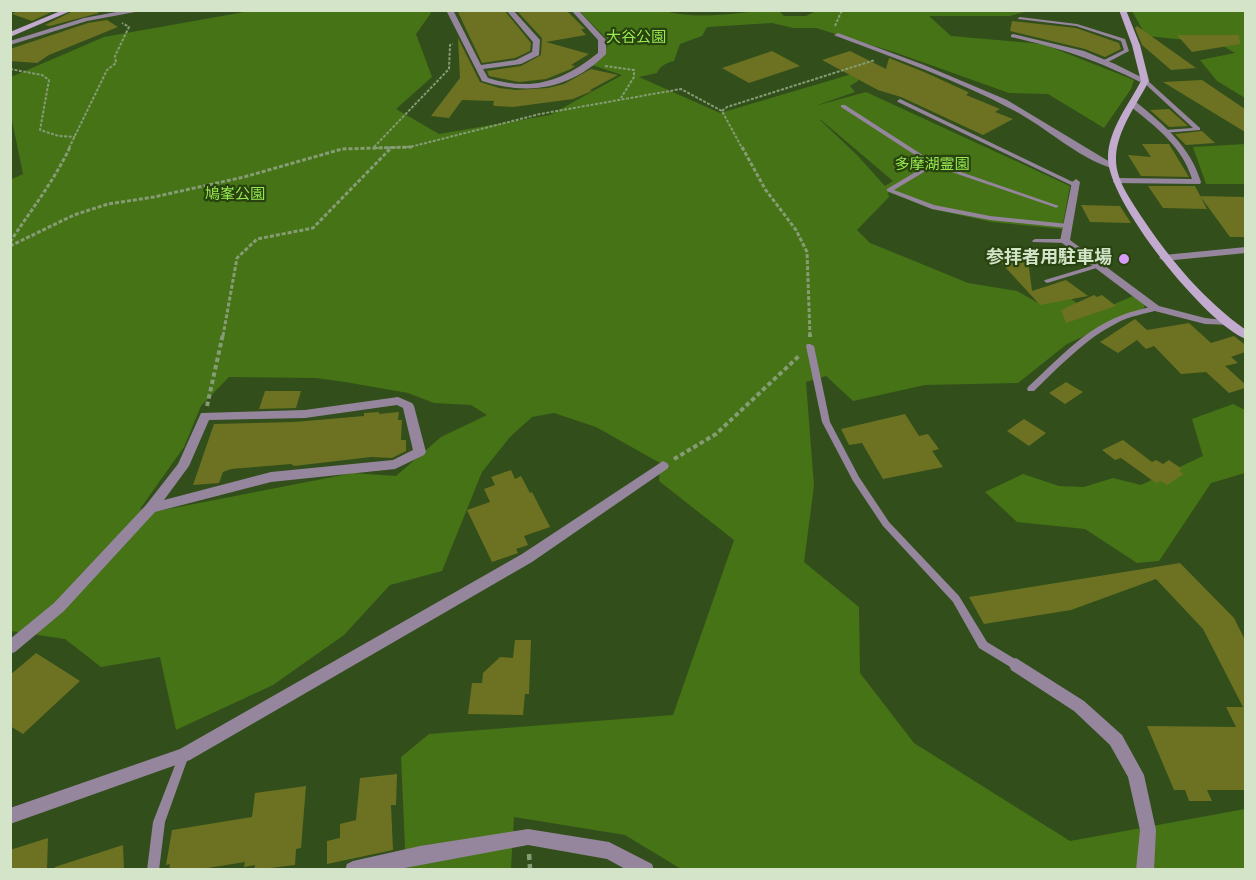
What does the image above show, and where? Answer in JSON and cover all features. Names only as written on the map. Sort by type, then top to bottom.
[{"type":"street","points":[[10,34],[70,10]]},
{"type":"street","points":[[111,16],[120,10]]},
{"type":"street","points":[[10,43],[86,19],[143,10]]},
{"type":"street","points":[[449,10],[485,79],[502,86],[530,89],[548,85],[590,64],[602,54],[602,39],[574,10]]},
{"type":"street","points":[[479,67],[518,62],[536,53],[537,42],[509,10]]},
{"type":"street","points":[[675,10],[742,10]]},
{"type":"street","points":[[1122,10],[1136,45],[1145,81],[1116,135],[1112,165],[1117,181],[1164,258],[1186,285],[1245,336]]},
{"type":"street","points":[[837,35],[893,55],[1006,103],[1092,157],[1112,165]]},
{"type":"street","points":[[1013,36],[1057,43],[1106,62],[1145,81]]},
{"type":"street","points":[[1117,181],[1197,182],[1194,168],[1184,150],[1133,104]]},
{"type":"street","points":[[1076,183],[1065,242],[1155,308],[1205,321],[1229,323]]},
{"type":"street","points":[[1164,258],[1245,250]]},
{"type":"street","points":[[10,648],[58,607],[117,548],[151,508],[183,466],[205,416],[305,414],[398,401],[408,406],[420,452],[395,465],[271,477],[151,508]]},
{"type":"street","points":[[10,816],[184,755],[527,558],[663,466]]},
{"type":"street","points":[[1016,665],[1079,706],[1116,740],[1136,775],[1148,830],[1145,870]]},
{"type":"street","points":[[353,870],[420,855],[528,837],[609,851],[645,870]]},
{"type":"lane","points":[[1020,18],[1077,25],[1123,40],[1127,51],[1106,62]]},
{"type":"lane","points":[[1145,81],[1198,129],[1165,132]]},
{"type":"lane","points":[[900,101],[1076,183]]},
{"type":"lane","points":[[843,106],[933,164],[1056,206]]},
{"type":"lane","points":[[933,164],[889,190],[932,207],[990,218],[1068,226]]},
{"type":"lane","points":[[1035,241],[1065,242]]},
{"type":"lane","points":[[1047,281],[1098,266]]},
{"type":"lane","points":[[1031,389],[1072,350],[1106,326],[1116,320],[1155,308]]},
{"type":"lane","points":[[810,346],[826,422],[856,479],[886,524],[956,599],[983,645],[1016,665]]},
{"type":"lane","points":[[153,870],[159,822],[184,755]]},
{"type":"path","points":[[837,35],[835,26],[842,10]]},
{"type":"path","points":[[10,244],[44,190],[57,175],[107,70],[116,63],[115,56],[129,27],[111,16]]},
{"type":"path","points":[[374,148],[449,69],[450,45],[465,41]]},
{"type":"path","points":[[722,111],[727,107],[893,55]]},
{"type":"path","points":[[590,64],[600,63],[606,67],[634,70],[634,77],[621,99]]},
{"type":"path","points":[[10,69],[42,75],[49,81],[40,130],[59,136],[75,137]]},
{"type":"path","points":[[10,244],[74,215],[108,204],[154,197],[244,177],[342,149],[410,147],[540,114],[681,89],[722,111],[765,189],[796,230],[807,252],[810,346],[716,434],[663,466]]},
{"type":"path","points":[[205,416],[237,258],[257,239],[313,228],[390,148]]},
{"type":"green space","name":"鳩峯公園","points":[[662,10],[705,16],[778,10],[784,16],[806,16],[818,10],[1028,11],[1010,16],[929,16],[951,36],[1043,44],[1134,80],[1131,89],[1104,128],[1048,94],[1009,93],[897,53],[816,28],[793,28],[772,23],[707,27],[702,36],[680,44],[674,61],[664,65],[657,73],[639,77],[720,113],[852,74],[859,76],[858,81],[850,86],[855,92],[815,106],[866,92],[1070,186],[1062,229],[992,222],[932,209],[888,192],[889,197],[857,230],[870,243],[968,283],[1017,291],[1040,304],[1070,298],[1091,314],[1133,296],[1145,303],[1144,308],[1067,344],[1018,383],[925,385],[853,401],[826,376],[806,382],[814,486],[804,562],[859,607],[860,673],[914,743],[1070,841],[1245,809],[1245,869],[681,869],[625,835],[514,817],[511,869],[406,869],[401,757],[429,734],[673,715],[734,540],[659,481],[660,463],[596,427],[554,413],[532,417],[510,437],[482,472],[442,571],[390,585],[344,635],[273,685],[176,730],[160,657],[101,667],[65,639],[11,631],[10,180],[23,174],[11,116],[11,77],[104,37],[250,11],[430,11],[431,13],[416,34],[432,77],[396,109],[439,134],[550,115],[622,75],[592,65],[604,54],[607,39],[579,11]],"holes":[[[821,120],[893,181],[885,186],[857,155]],[[229,377],[316,378],[345,382],[408,393],[434,403],[471,405],[487,415],[441,437],[396,476],[353,473],[153,512],[140,509],[184,447],[201,406]]]},
{"type":"green space","points":[[1132,11],[1245,11],[1245,98],[1217,81],[1200,60],[1235,53],[1218,43],[1146,36]]},
{"type":"green space","points":[[1245,144],[1245,184],[1206,184],[1193,147]]},
{"type":"green space","points":[[1233,404],[1245,410],[1245,473],[1211,483],[1159,561],[1137,563],[1085,529],[1017,522],[985,492],[1023,474],[1059,486],[1084,487],[1113,478],[1141,485],[1203,456],[1192,419]]},
{"type":"building","points":[[19,10],[56,10],[32,21],[12,14]]},
{"type":"building","points":[[75,10],[95,10],[99,13],[50,26],[45,25]]},
{"type":"building","points":[[457,10],[504,10],[531,43],[530,51],[515,58],[482,63]]},
{"type":"building","points":[[516,10],[566,10],[585,29],[581,29],[586,35],[546,42],[589,54],[571,65],[575,66],[571,69],[546,79],[519,82],[489,76],[487,71],[521,66],[541,55],[542,38]]},
{"type":"building","points":[[107,20],[118,27],[49,55],[37,63],[10,61],[10,49],[88,23]]},
{"type":"building","points":[[1012,21],[1076,28],[1119,43],[1121,49],[1105,57],[1085,49],[1010,31]]},
{"type":"building","points":[[1137,26],[1196,68],[1171,70],[1142,45],[1135,28]]},
{"type":"building","points":[[1177,35],[1239,35],[1240,44],[1192,52]]},
{"type":"building","points":[[458,38],[480,82],[499,88],[516,90],[548,88],[564,84],[591,69],[618,75],[590,90],[592,91],[573,99],[513,107],[495,106],[494,101],[462,100],[449,118],[431,116],[460,78]]},
{"type":"building","points":[[772,51],[800,66],[749,83],[722,68]]},
{"type":"building","points":[[850,51],[886,69],[889,58],[924,72],[966,91],[969,93],[966,95],[1000,109],[995,112],[1013,119],[983,135],[901,97],[878,90],[822,60]]},
{"type":"building","points":[[1202,80],[1245,109],[1245,132],[1163,82]]},
{"type":"building","points":[[1169,109],[1188,126],[1169,127],[1150,110]]},
{"type":"building","points":[[1202,131],[1215,143],[1186,145],[1175,134]]},
{"type":"building","points":[[1142,144],[1169,144],[1189,177],[1141,176],[1128,155],[1151,157]]},
{"type":"building","points":[[1148,186],[1195,186],[1207,209],[1163,208]]},
{"type":"building","points":[[1200,196],[1245,197],[1245,237],[1230,237]]},
{"type":"building","points":[[1081,205],[1120,206],[1131,223],[1090,222]]},
{"type":"building","points":[[994,255],[1028,259],[1032,291],[1066,280],[1088,296],[1040,305]]},
{"type":"building","points":[[1094,295],[1097,297],[1102,295],[1116,306],[1066,323],[1061,310]]},
{"type":"building","points":[[1135,319],[1147,330],[1189,323],[1211,343],[1234,336],[1245,345],[1245,352],[1231,357],[1238,363],[1225,366],[1245,384],[1245,388],[1229,393],[1206,372],[1181,374],[1154,346],[1146,349],[1137,340],[1118,353],[1100,342]]},
{"type":"building","points":[[1066,382],[1083,392],[1065,404],[1049,393]]},
{"type":"building","points":[[265,391],[301,391],[296,408],[259,409]]},
{"type":"building","points":[[379,412],[379,414],[399,412],[398,420],[402,420],[401,440],[406,440],[406,451],[392,458],[371,457],[294,466],[291,464],[231,469],[223,472],[219,483],[193,485],[214,424],[294,422],[364,416],[364,413]]},
{"type":"building","points":[[905,414],[919,436],[928,434],[939,449],[932,451],[943,467],[883,479],[862,443],[849,445],[841,429]]},
{"type":"building","points":[[1024,419],[1046,433],[1029,446],[1007,431]]},
{"type":"building","points":[[1123,440],[1152,462],[1156,460],[1163,464],[1169,460],[1182,469],[1179,471],[1184,474],[1167,485],[1161,481],[1156,483],[1121,458],[1115,460],[1102,450]]},
{"type":"building","points":[[511,470],[515,479],[521,476],[530,493],[532,492],[550,527],[524,536],[528,545],[516,549],[518,553],[492,562],[467,510],[490,502],[484,489],[495,485],[491,477]]},
{"type":"building","points":[[1180,563],[1234,618],[1245,640],[1245,790],[1207,790],[1212,801],[1189,801],[1185,790],[1174,790],[1147,726],[1236,727],[1226,707],[1243,707],[1203,629],[1156,579],[1071,610],[984,624],[969,597]]},
{"type":"building","points":[[515,640],[531,640],[529,694],[525,694],[523,715],[468,714],[472,683],[482,683],[483,673],[500,657],[513,658]]},
{"type":"building","points":[[36,653],[80,681],[23,734],[10,726],[10,675]]},
{"type":"building","points":[[397,774],[396,805],[391,805],[393,850],[327,864],[327,841],[340,838],[340,824],[356,820],[360,778]]},
{"type":"building","points":[[306,786],[301,848],[296,849],[295,865],[254,870],[255,865],[244,867],[245,862],[195,870],[169,870],[170,864],[166,865],[172,830],[252,817],[255,793]]},
{"type":"building","points":[[48,838],[47,870],[10,870],[10,850]]},
{"type":"building","points":[[123,845],[124,870],[55,870],[55,867]]},
{"type":"place","name":"参拝者用駐車場","points":[[1124,259]]},
{"type":"park label","name":"大谷公園","points":[[636,39]]},
{"type":"park label","name":"多摩湖霊園","points":[[932,166]]}]
